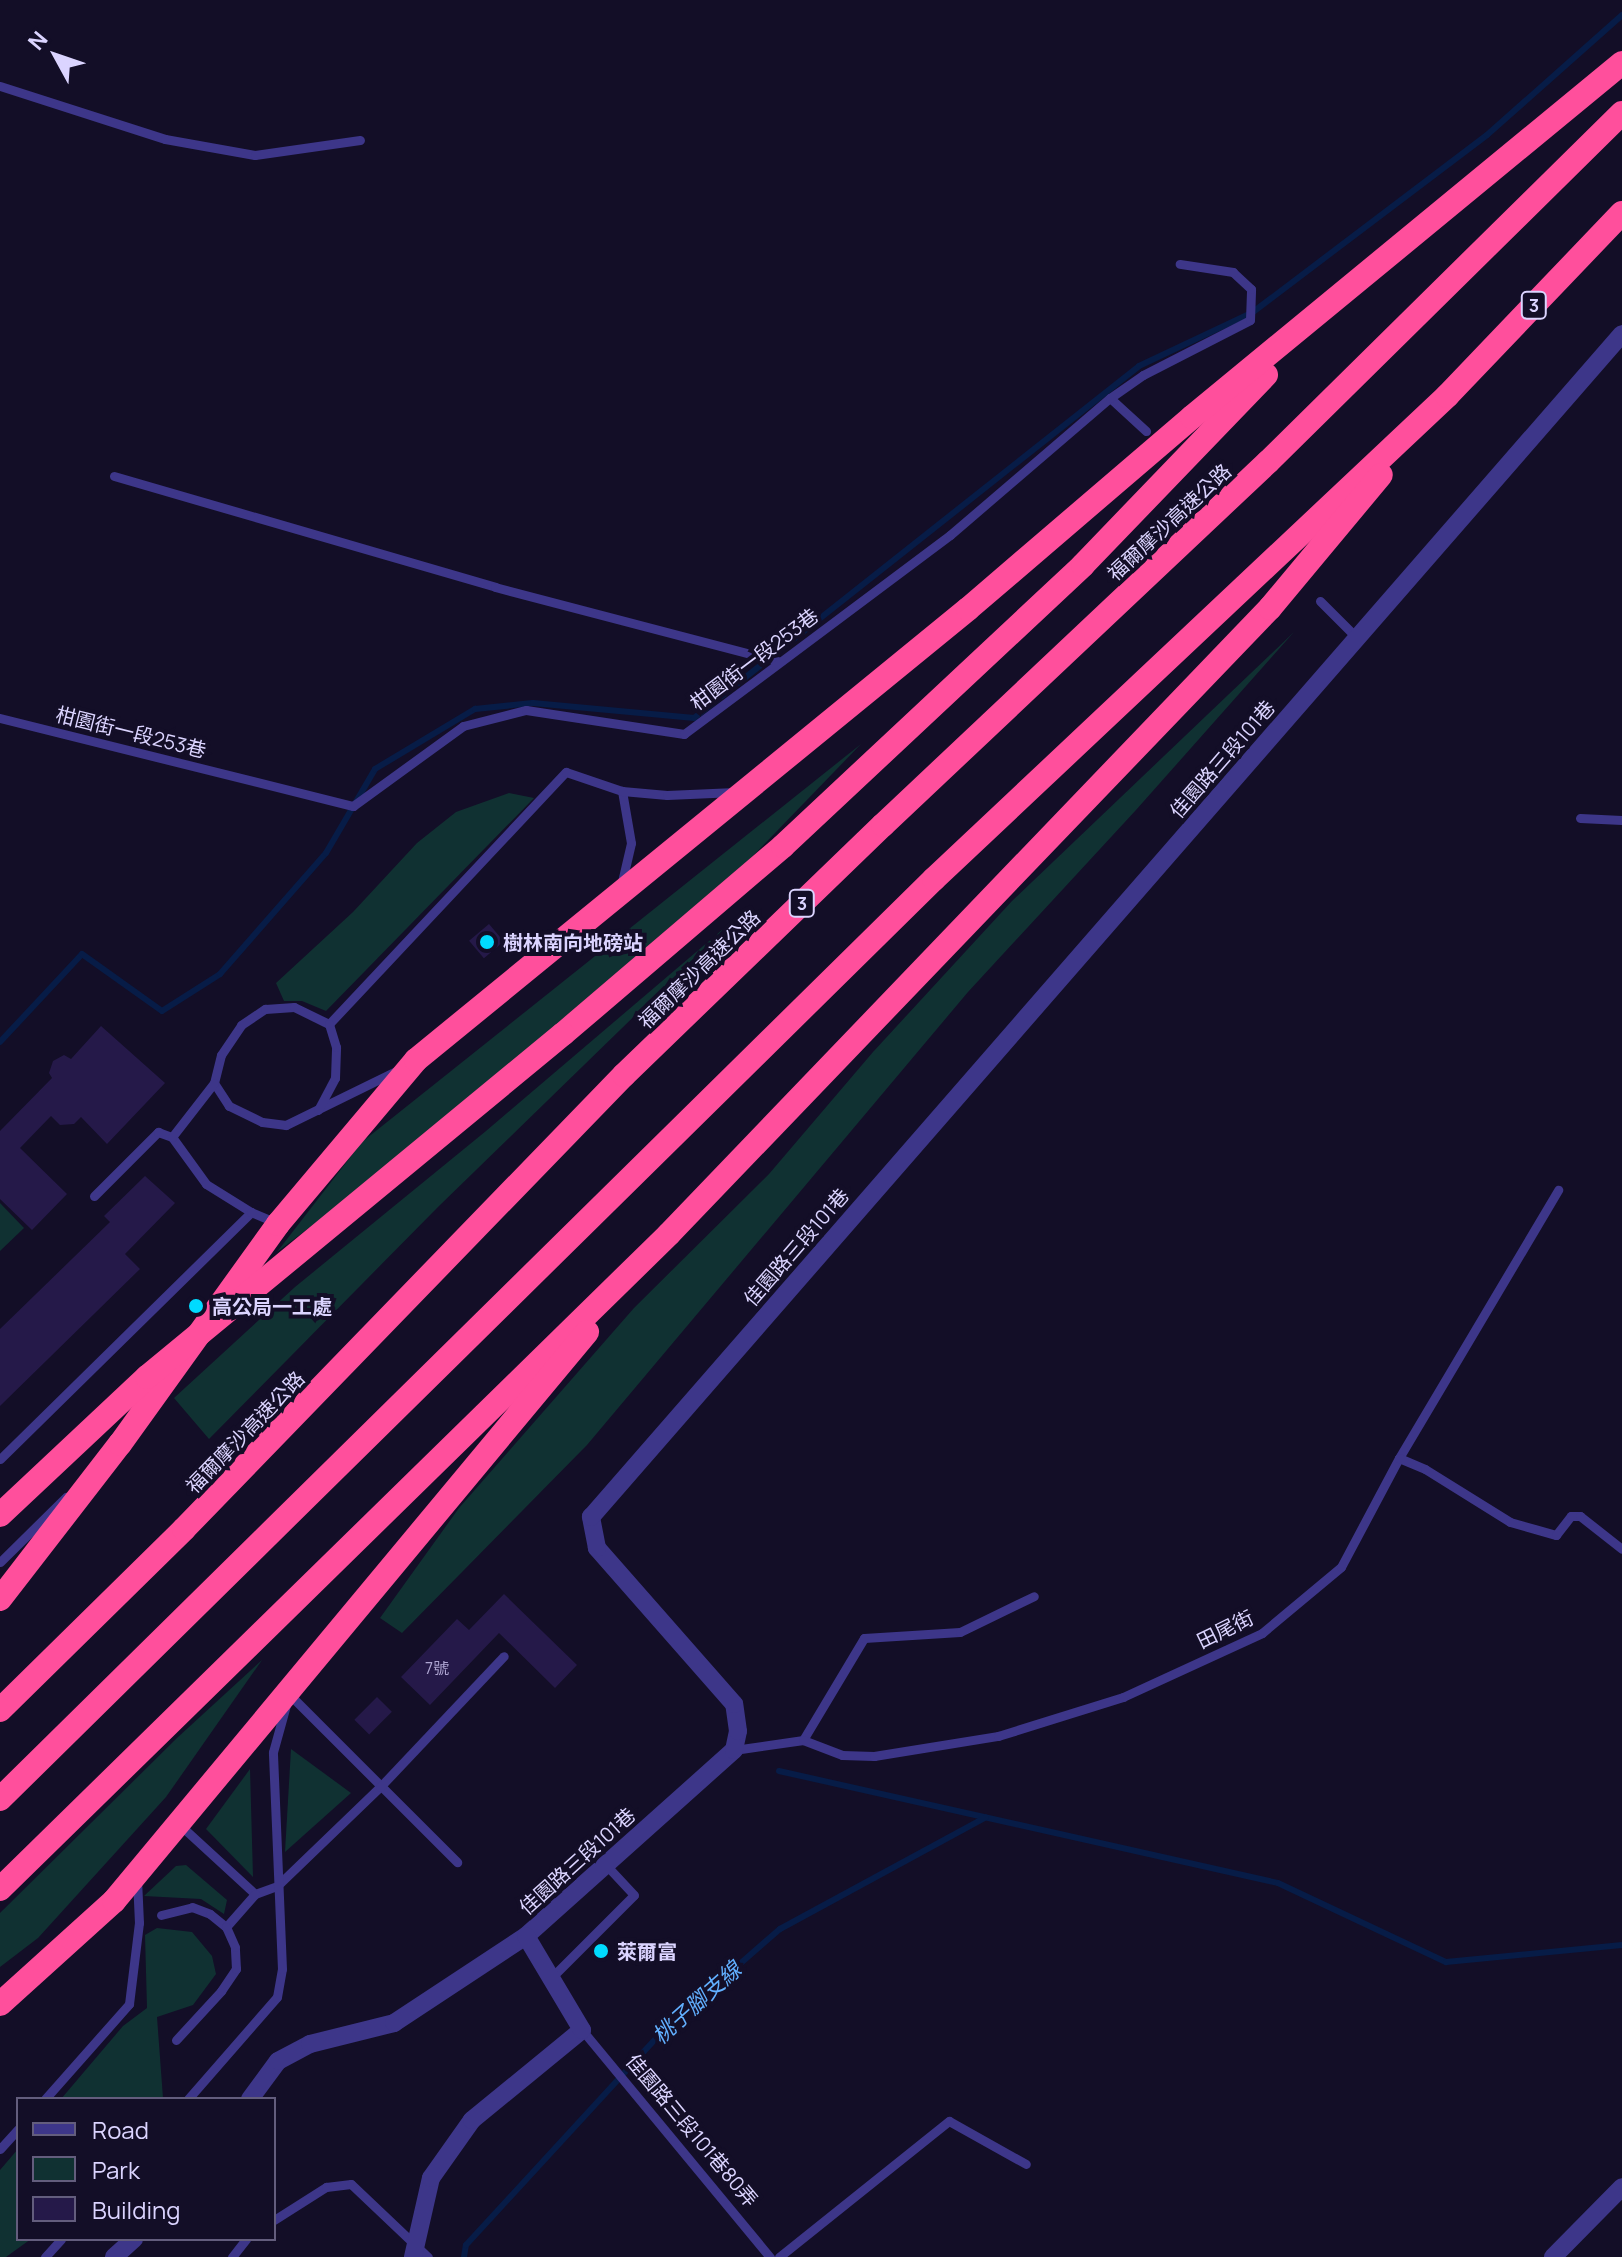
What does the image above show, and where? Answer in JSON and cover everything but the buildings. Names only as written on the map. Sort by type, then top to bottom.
[{"type":"highway","points":[[0,1599],[120,1444],[278,1224],[416,1060],[746,792],[1622,63]]},
{"type":"highway","name":"福爾摩沙高速公路","points":[[0,1710],[184,1529],[624,1075],[883,825],[1268,462],[1622,113]]},
{"type":"highway","name":"3","points":[[0,1799],[934,879],[1447,396],[1622,213]]},
{"type":"highway","points":[[0,1515],[147,1377],[563,1034],[783,846],[1083,565],[1222,418],[1373,270]]},
{"type":"highway","points":[[4,1885],[669,1234],[1270,608],[1447,396]]},
{"type":"highway","points":[[0,2004],[114,1901],[669,1234]]},
{"type":"street","name":"佳園路三段101巷","points":[[251,2097],[278,2061],[310,2044],[394,2023],[526,1936],[734,1750],[738,1731],[734,1704],[597,1548],[591,1517],[1622,334]]},
{"type":"street","name":"佳園路三段101巷80弄","points":[[526,1936],[582,2030]]},
{"type":"street","points":[[419,2254],[431,2178],[472,2120],[582,2030]]},
{"type":"street","points":[[1553,2257],[1622,2187]]},
{"type":"street","points":[[114,2257],[132,2241]]},
{"type":"lane","points":[[0,86],[165,139],[255,155],[360,140]]},
{"type":"lane","name":"柑園街一段253巷","points":[[0,718],[353,806],[463,726],[526,710],[684,734],[950,535],[1110,398],[1143,375],[1250,320],[1251,289],[1233,272],[1180,264]]},
{"type":"lane","points":[[1110,398],[1146,431]]},
{"type":"lane","points":[[114,476],[495,587],[778,661]]},
{"type":"lane","points":[[1320,601],[1357,638]]},
{"type":"lane","points":[[329,1024],[566,772],[622,791],[667,795],[746,792]]},
{"type":"lane","points":[[620,893],[631,843],[622,791]]},
{"type":"lane","points":[[1580,818],[1622,820]]},
{"type":"lane","points":[[172,1137],[214,1083],[221,1055],[241,1025],[265,1009],[294,1007],[329,1024],[336,1047],[335,1078],[318,1110]]},
{"type":"lane","points":[[214,1083],[229,1106],[262,1122],[286,1125],[416,1060]]},
{"type":"lane","points":[[94,1196],[158,1132],[172,1137],[206,1184],[251,1212],[278,1224]]},
{"type":"lane","name":"田尾街","points":[[734,1750],[803,1740],[842,1755],[874,1756],[998,1736],[1123,1697],[1262,1633],[1341,1567],[1399,1458],[1558,1190]]},
{"type":"lane","points":[[0,1459],[251,1212]]},
{"type":"lane","points":[[0,1562],[120,1444]]},
{"type":"lane","points":[[1399,1458],[1425,1469],[1510,1522],[1556,1535],[1571,1516],[1580,1516],[1622,1549]]},
{"type":"lane","points":[[803,1740],[864,1638],[960,1632],[1034,1596]]},
{"type":"lane","points":[[226,1927],[255,1894],[277,1886],[380,1787],[504,1656]]},
{"type":"lane","points":[[289,1694],[457,1862]]},
{"type":"lane","points":[[190,2097],[277,1997],[282,1969],[273,1752],[289,1694]]},
{"type":"lane","points":[[178,1824],[255,1894]]},
{"type":"lane","points":[[551,1978],[634,1895],[606,1865]]},
{"type":"lane","points":[[47,2097],[129,2004],[139,1923],[137,1873]]},
{"type":"lane","points":[[161,1915],[192,1907],[210,1914],[226,1927],[235,1947],[236,1969],[221,1991],[176,2040]]},
{"type":"lane","name":"佳園路三段101巷80弄","points":[[582,2030],[770,2257]]},
{"type":"lane","points":[[779,2257],[949,2121],[1026,2164]]},
{"type":"lane","points":[[0,2149],[16,2131]]},
{"type":"lane","points":[[276,2219],[326,2187],[351,2184],[419,2254]]},
{"type":"lane","points":[[45,2257],[59,2241]]},
{"type":"lane","points":[[232,2257],[244,2241]]},
{"type":"green space","points":[[1294,632],[968,992],[587,1445],[402,1633],[380,1618],[459,1508],[634,1308],[769,1174],[873,1052],[1012,901]]},
{"type":"green space","points":[[861,744],[751,858],[388,1168],[277,1252],[362,1142]]},
{"type":"green space","points":[[509,793],[534,798],[326,1011],[302,1001],[284,1001],[276,983],[353,912],[417,843],[456,812]]},
{"type":"green space","points":[[729,924],[438,1207],[209,1439],[174,1398],[295,1287],[486,1131]]},
{"type":"green space","points":[[0,1203],[24,1228],[0,1251]]},
{"type":"green space","points":[[262,1660],[166,1797],[38,1938],[0,1967],[0,1913],[177,1738]]},
{"type":"green space","points":[[291,1749],[351,1793],[285,1852]]},
{"type":"green space","points":[[250,1769],[253,1877],[206,1829]]},
{"type":"green space","points":[[186,1865],[227,1900],[224,1914],[201,1899],[144,1896],[176,1866]]},
{"type":"green space","points":[[157,1928],[192,1932],[212,1956],[216,1974],[193,2005],[157,2017],[163,2097],[63,2097],[123,2026],[147,2008],[145,1935]]},
{"type":"green space","points":[[16,2151],[16,2241],[28,2241],[6,2257],[0,2257],[0,2170]]},
{"type":"waterway","points":[[0,1042],[82,954],[162,1011],[220,974],[326,853],[375,769],[475,709],[533,703],[694,718],[1139,366],[1253,312],[1487,135],[1622,15]]},
{"type":"waterway","points":[[779,1771],[1278,1883],[1446,1962],[1622,1945]]},
{"type":"waterway","name":"桃子腳支線","points":[[464,2257],[466,2245],[661,2033],[780,1929],[986,1817]]},
{"type":"place","name":"樹林南向地磅站","points":[[487,942]]},
{"type":"place","name":"高公局一工處","points":[[196,1306]]},
{"type":"place","name":"萊爾富","points":[[601,1951]]}]
